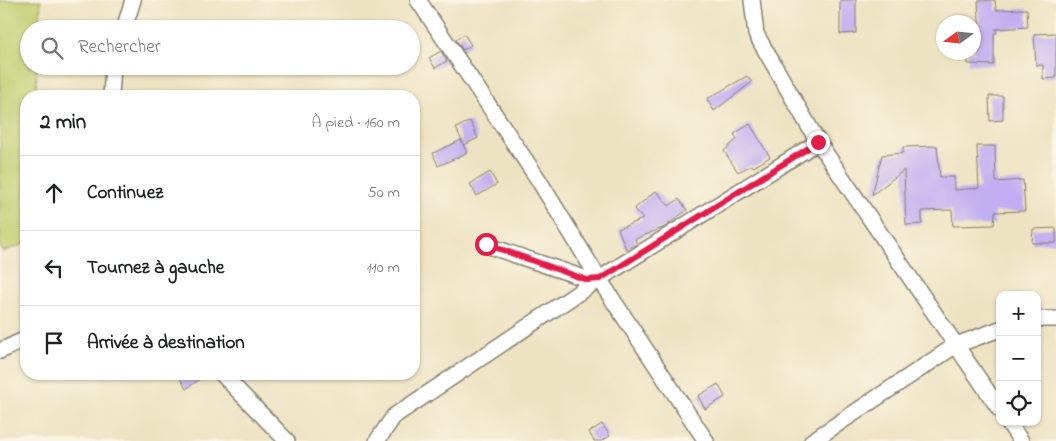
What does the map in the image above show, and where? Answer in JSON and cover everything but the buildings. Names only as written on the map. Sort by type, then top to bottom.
[{"type":"street","points":[[127,20],[133,0]]},
{"type":"street","points":[[418,0],[538,178],[600,279],[706,441]]},
{"type":"street","points":[[752,0],[756,34],[818,142],[996,404]]},
{"type":"street","points":[[111,90],[112,75]]},
{"type":"street","points":[[377,441],[394,416],[600,279],[818,142]]},
{"type":"street","points":[[486,244],[587,280],[600,279]]},
{"type":"street","points":[[1041,319],[1056,319]]},
{"type":"street","points":[[812,441],[956,345],[996,330]]},
{"type":"street","points":[[5,349],[20,339]]},
{"type":"street","points":[[5,349],[20,342]]},
{"type":"street","points":[[228,380],[287,441]]},
{"type":"street","points":[[1011,426],[1021,441]]},
{"type":"green space","points":[[0,0],[41,0],[40,20],[20,20],[20,75],[37,75],[36,90],[20,90],[20,245],[3,252],[0,246]]},
{"type":"route","points":[[486,244],[587,280],[600,279],[818,142]]}]
